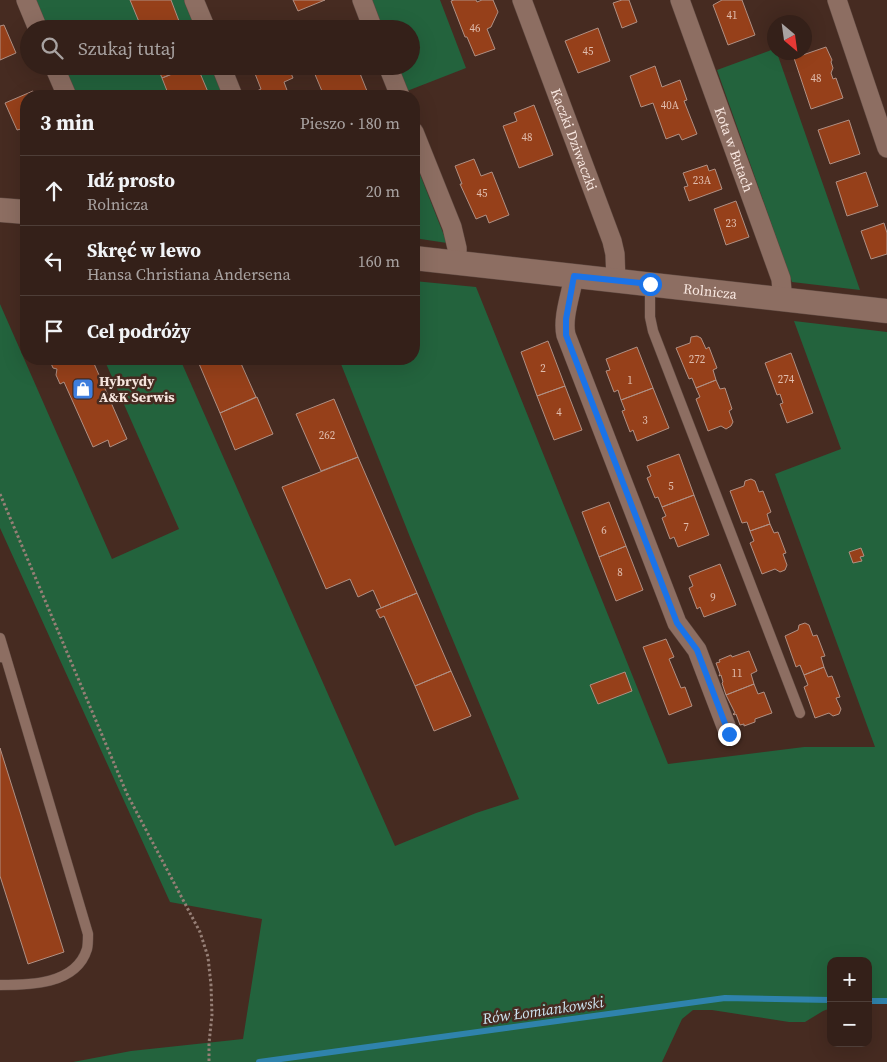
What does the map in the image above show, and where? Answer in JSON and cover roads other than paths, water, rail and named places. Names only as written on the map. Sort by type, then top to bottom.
[{"type":"street","points":[[26,0],[34,20]]},
{"type":"street","points":[[194,0],[202,20]]},
{"type":"street","points":[[362,0],[370,20]]},
{"type":"street","name":"Kaczki Dziwaczki","points":[[522,0],[612,241],[616,254],[616,281]]},
{"type":"street","name":"Kota w Butach","points":[[680,0],[781,279],[781,299]]},
{"type":"street","points":[[837,0],[887,148]]},
{"type":"street","points":[[58,75],[64,90]]},
{"type":"street","points":[[225,75],[231,90]]},
{"type":"street","points":[[392,75],[398,90]]},
{"type":"street","points":[[420,147],[452,227],[457,248],[457,263]]},
{"type":"street","points":[[0,210],[20,212]]},
{"type":"street","name":"Rolnicza","points":[[420,259],[887,311]]},
{"type":"street","points":[[574,276],[566,319],[566,335],[677,623],[697,650],[729,734]]},
{"type":"lane","points":[[650,284],[650,317],[653,331],[800,713]]},
{"type":"lane","points":[[0,638],[3,658],[88,934],[87,949],[81,962],[65,975],[46,983],[0,985]]},
{"type":"waterway","name":"Rów Łomiankowski","points":[[259,1062],[725,998],[827,1000]]},
{"type":"waterway","name":"Rów Łomiankowski","points":[[872,1001],[887,1001]]},
{"type":"place","name":"Hybrydy A&K Serwis","points":[[83,389]]}]
